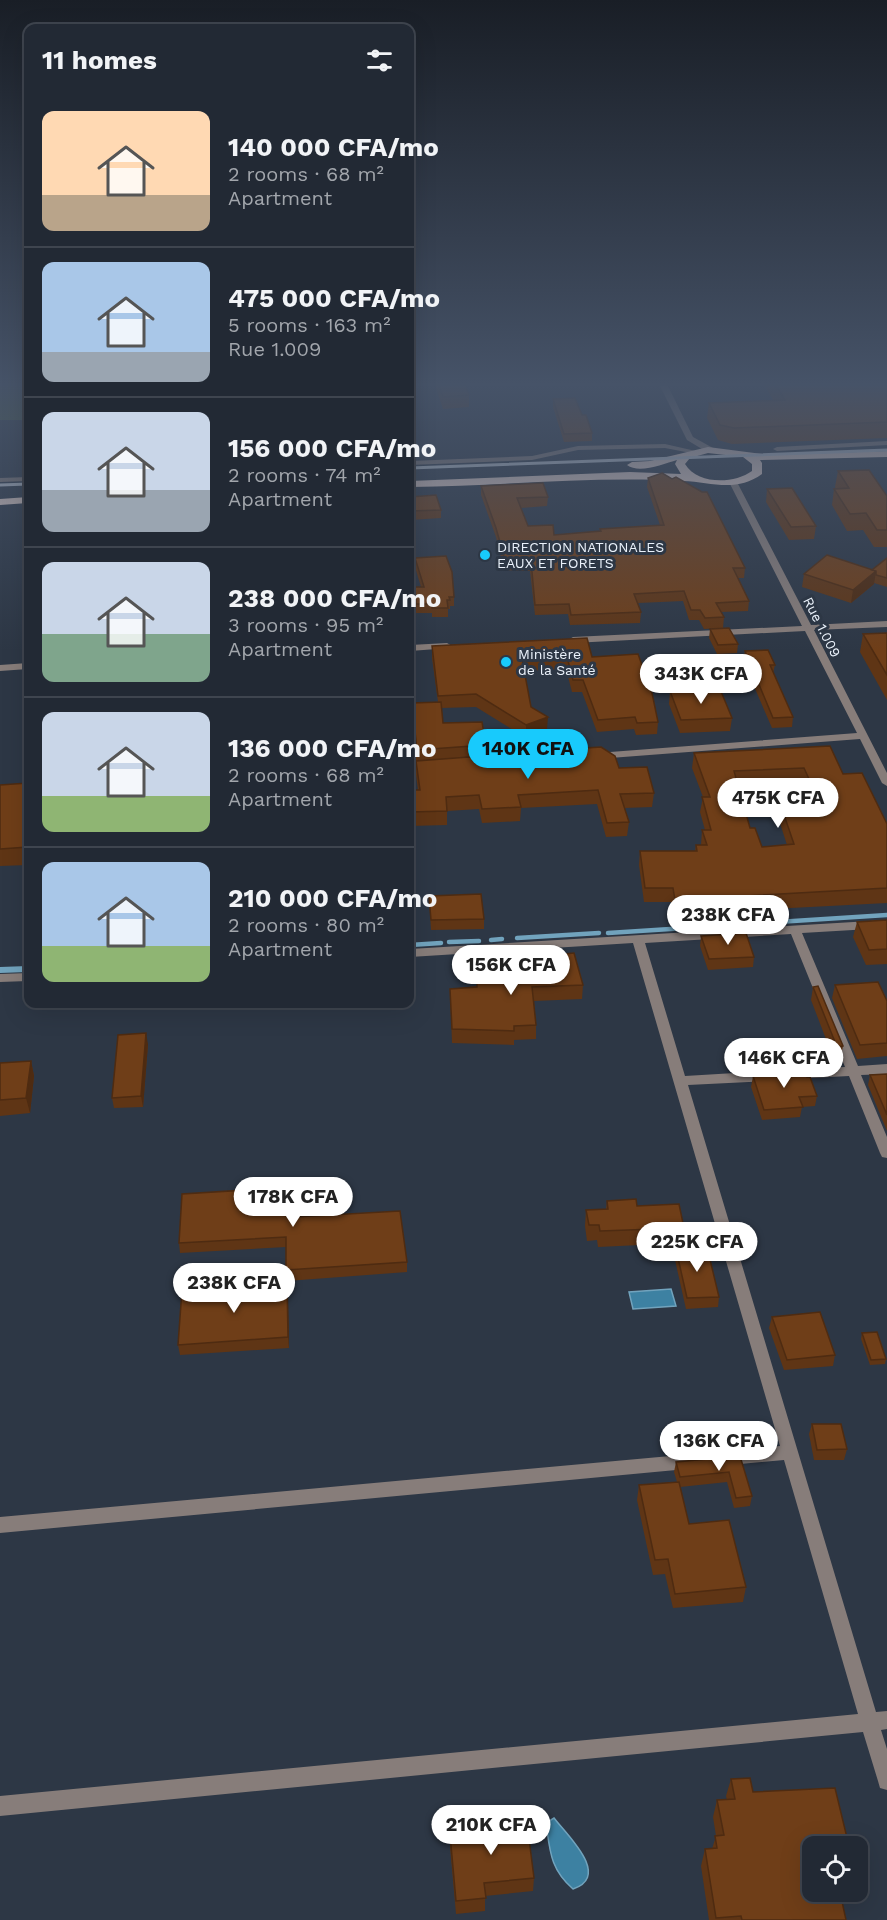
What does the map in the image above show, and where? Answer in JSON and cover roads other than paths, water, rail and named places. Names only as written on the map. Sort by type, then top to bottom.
[{"type":"highway","points":[[414,474],[471,472]]},
{"type":"highway","points":[[688,472],[697,478]]},
{"type":"highway","points":[[414,484],[636,474],[733,482],[747,480],[756,474],[766,472]]},
{"type":"highway","points":[[0,491],[24,490]]},
{"type":"highway","points":[[0,501],[24,500]]},
{"type":"street","points":[[0,480],[24,479]]},
{"type":"street","name":"Rue 1.009","points":[[733,482],[887,783]]},
{"type":"street","points":[[562,640],[887,624]]},
{"type":"street","points":[[414,648],[456,645]]},
{"type":"street","points":[[0,668],[24,666]]},
{"type":"street","points":[[585,757],[862,736]]},
{"type":"street","points":[[414,770],[443,767]]},
{"type":"street","points":[[414,953],[887,924]]},
{"type":"street","points":[[795,930],[887,1153]]},
{"type":"street","points":[[638,939],[790,1452],[878,1721],[887,1781]]},
{"type":"street","points":[[0,978],[24,977]]},
{"type":"street","points":[[680,1081],[887,1069]]},
{"type":"street","points":[[0,1524],[790,1452]]},
{"type":"street","points":[[0,1806],[878,1721]]},
{"type":"water","points":[[671,1289],[676,1306],[633,1309],[629,1292]]},
{"type":"water","points":[[554,1818],[576,1844],[587,1865],[588,1875],[584,1883],[573,1889],[565,1882],[552,1859],[546,1823]]},
{"type":"waterway","points":[[608,933],[887,915]]},
{"type":"waterway","points":[[517,938],[599,933]]},
{"type":"waterway","points":[[491,940],[502,939]]},
{"type":"waterway","points":[[449,942],[479,941]]},
{"type":"waterway","points":[[414,945],[441,943]]},
{"type":"waterway","points":[[0,970],[24,969]]},
{"type":"railway","points":[[0,485],[24,484]]},
{"type":"place","name":"DIRECTION NATIONALES EAUX ET FORETS","points":[[485,555]]},
{"type":"place","name":"Ministère de la Santé","points":[[506,662]]}]
